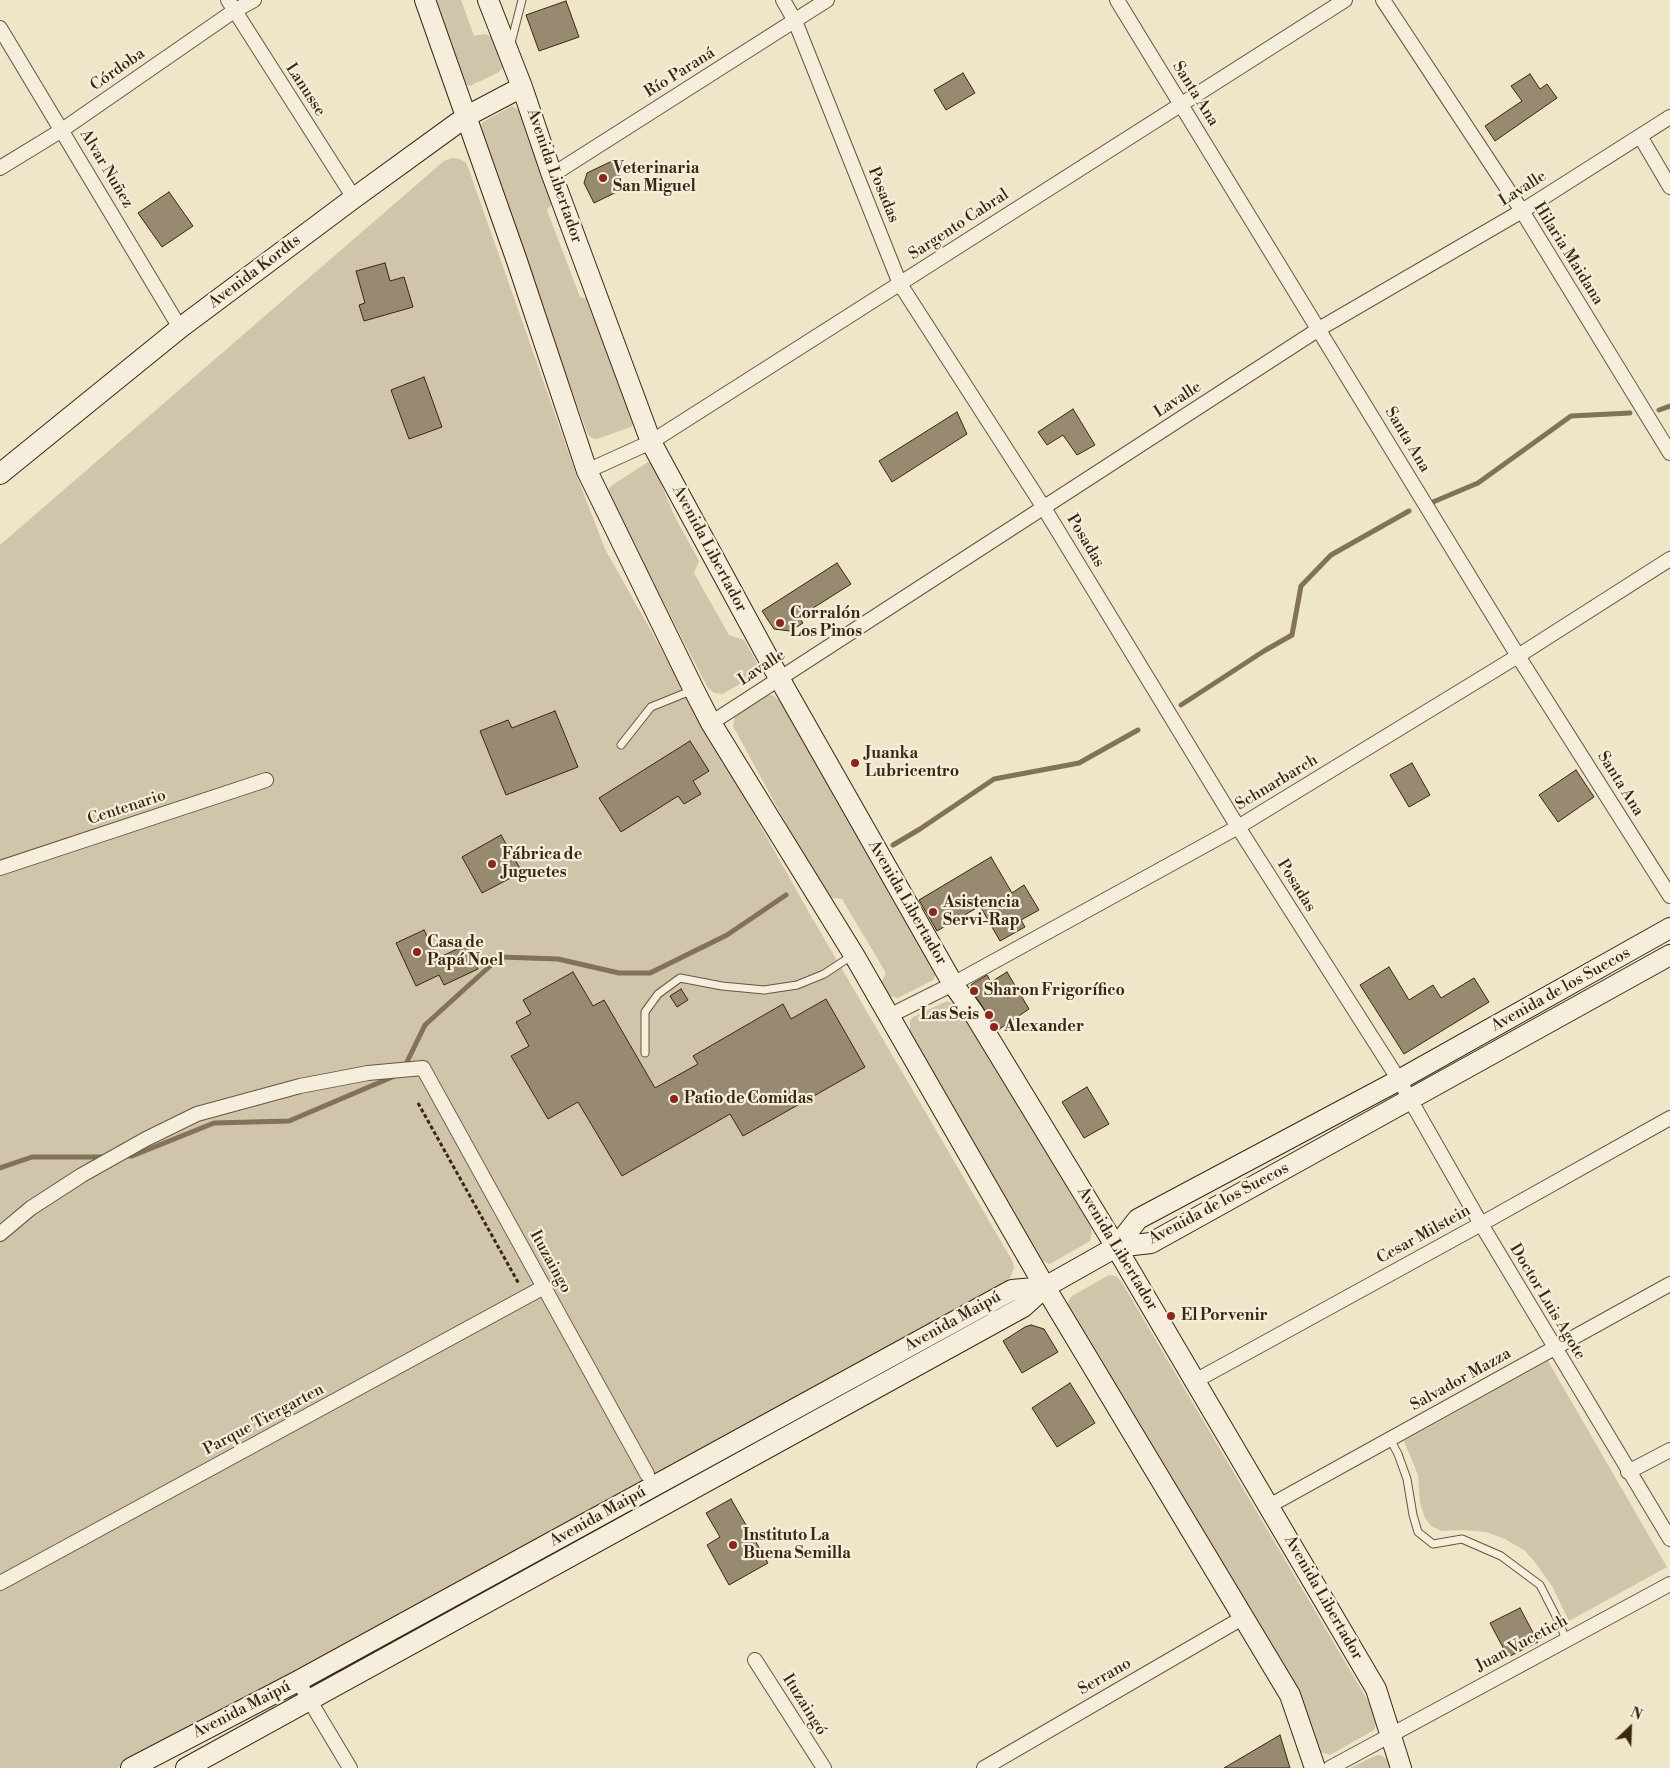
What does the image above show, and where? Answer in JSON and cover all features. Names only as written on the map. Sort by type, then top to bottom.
[{"type":"main road","points":[[425,0],[517,261],[587,471],[694,690],[711,723],[854,955],[1045,1287],[1290,1695],[1315,1768]]},
{"type":"main road","name":"Avenida Libertador","points":[[488,0],[509,51],[552,175],[651,442],[778,678],[953,984],[974,1012],[1116,1247],[1376,1688],[1401,1768]]},
{"type":"main road","name":"Avenida Kordts","points":[[0,474],[180,328],[354,198],[467,116],[522,87]]},
{"type":"main road","name":"Avenida de los Suecos","points":[[1116,1247],[1138,1219],[1398,1080],[1670,928]]},
{"type":"main road","name":"Avenida de los Suecos","points":[[1116,1247],[1151,1243],[1670,955]]},
{"type":"main road","points":[[1045,1287],[1116,1247]]},
{"type":"main road","name":"Avenida Maipú","points":[[131,1768],[298,1681],[1012,1290],[1045,1287]]},
{"type":"main road","name":"Avenida Maipú","points":[[186,1768],[1023,1307],[1045,1287]]},
{"type":"street","name":"Córdoba","points":[[0,168],[62,130],[231,5],[254,0]]},
{"type":"street","name":"Posadas","points":[[783,0],[795,21],[900,284],[1044,508],[1238,827],[1398,1080]]},
{"type":"street","name":"Río Paraná","points":[[552,175],[827,0]]},
{"type":"street","name":"Santa Ana","points":[[1117,0],[1518,656],[1670,896]]},
{"type":"street","name":"Sargento Cabral","points":[[587,471],[651,442],[1345,0]]},
{"type":"street","name":"Hilaria Maidana","points":[[1383,0],[1522,211],[1670,453]]},
{"type":"street","name":"Lanusse","points":[[231,5],[354,198]]},
{"type":"street","name":"Alvar Nuñez","points":[[0,28],[180,328]]},
{"type":"street","name":"Lavalle","points":[[711,723],[1319,329],[1522,211],[1670,117]]},
{"type":"street","points":[[1640,136],[1670,187]]},
{"type":"street","name":"Schnarbarch","points":[[889,1016],[953,984],[1238,827],[1518,656],[1670,559]]},
{"type":"street","name":"Centenario","points":[[0,868],[266,780]]},
{"type":"street","name":"Ituzaingo","points":[[0,1234],[31,1208],[82,1175],[146,1139],[197,1114],[300,1086],[368,1073],[423,1068],[647,1474]]},
{"type":"street","name":"Doctor Luis Agote","points":[[1398,1080],[1554,1348],[1670,1539]]},
{"type":"street","name":"Cesar Milstein","points":[[1195,1381],[1670,1118]]},
{"type":"street","name":"Salvador Mazza","points":[[1268,1506],[1670,1284]]},
{"type":"street","name":"Parque Tiergarten","points":[[0,1583],[544,1288]]},
{"type":"street","points":[[1628,1472],[1670,1450]]},
{"type":"street","name":"Juan Vucetich","points":[[1330,1768],[1670,1584]]},
{"type":"street","name":"Serrano","points":[[984,1768],[1244,1617]]},
{"type":"street","name":"Ituzaingó","points":[[755,1660],[824,1768]]},
{"type":"street","points":[[298,1681],[350,1768]]},
{"type":"lane","points":[[509,51],[522,0]]},
{"type":"lane","points":[[621,745],[651,707],[694,690]]},
{"type":"lane","points":[[645,1053],[645,1012],[658,994],[680,978],[722,986],[764,990],[797,985],[824,974],[854,955]]},
{"type":"lane","points":[[1390,1440],[1398,1454],[1407,1479],[1418,1532],[1433,1544],[1462,1540],[1501,1556],[1540,1585],[1566,1640]]},
{"type":"path","points":[[418,1103],[519,1284]]},
{"type":"shaded area","points":[[433,0],[461,0],[474,36],[485,34],[495,40],[504,65],[499,72],[470,86],[464,84]]},
{"type":"shaded area","points":[[512,106],[522,112],[553,202],[547,210],[580,297],[590,300],[634,422],[631,427],[597,439],[588,435],[479,134],[479,128],[483,122]]},
{"type":"shaded area","points":[[452,158],[460,159],[466,163],[469,170],[576,474],[605,549],[811,916],[1013,1262],[1014,1268],[1010,1278],[1006,1281],[117,1768],[0,1768],[0,545],[444,161]]},
{"type":"shaded area","points":[[648,462],[655,469],[674,515],[699,561],[694,573],[729,635],[744,640],[757,663],[757,670],[753,677],[722,694],[714,693],[708,688],[609,498],[611,486]]},
{"type":"shaded area","points":[[770,695],[781,702],[936,968],[936,975],[933,980],[898,998],[889,996],[881,983],[886,973],[842,899],[826,897],[733,726],[735,715],[765,696]]},
{"type":"shaded area","points":[[947,1001],[960,1008],[1091,1228],[1090,1241],[1050,1264],[1040,1260],[910,1033],[910,1021],[913,1017]]},
{"type":"shaded area","points":[[1109,1275],[1116,1276],[1121,1281],[1378,1718],[1374,1730],[1330,1755],[1320,1752],[1068,1307],[1068,1302],[1072,1296]]},
{"type":"shaded area","points":[[1548,1361],[1667,1567],[1569,1621],[1552,1586],[1524,1550],[1505,1539],[1486,1532],[1441,1531],[1431,1526],[1425,1518],[1420,1503],[1418,1475],[1404,1441]]},
{"type":"shaded area","points":[[1377,1755],[1390,1761],[1394,1768],[1350,1768]]},
{"type":"building","points":[[566,1],[579,37],[539,51],[526,15]]},
{"type":"building","points":[[963,73],[975,93],[946,110],[934,90]]},
{"type":"building","points":[[1530,74],[1540,89],[1547,84],[1557,98],[1495,141],[1485,126],[1522,101],[1511,86]]},
{"type":"building","name":"Veterinaria San Miguel","points":[[612,161],[625,188],[594,203],[584,183],[587,173]]},
{"type":"building","points":[[169,192],[193,226],[162,247],[138,213]]},
{"type":"building","points":[[385,263],[390,281],[404,277],[413,307],[364,321],[359,305],[365,303],[356,271]]},
{"type":"building","points":[[424,377],[442,427],[409,439],[391,390]]},
{"type":"building","points":[[1073,409],[1095,445],[1077,455],[1063,435],[1047,445],[1038,432]]},
{"type":"building","points":[[957,412],[967,434],[892,482],[879,461]]},
{"type":"building","points":[[837,563],[851,584],[799,617],[803,623],[790,631],[774,629],[762,611]]},
{"type":"building","points":[[555,711],[578,767],[506,795],[480,731],[508,720],[512,728]]},
{"type":"building","points":[[690,741],[709,771],[693,781],[701,794],[684,804],[678,796],[621,832],[599,798]]},
{"type":"building","points":[[1412,763],[1430,795],[1409,807],[1390,775]]},
{"type":"building","points":[[1576,770],[1594,797],[1558,822],[1539,795]]},
{"type":"building","name":"Fábrica de Juguetes","points":[[501,835],[522,872],[482,893],[462,857]]},
{"type":"building","points":[[991,857],[1012,893],[1024,885],[1039,910],[1021,920],[1025,927],[1000,941],[980,906],[937,931],[919,900]]},
{"type":"building","name":"Casa de Papá Noel","points":[[424,930],[438,958],[466,945],[478,969],[444,985],[439,975],[416,986],[396,943]]},
{"type":"building","points":[[1389,967],[1409,1000],[1433,985],[1441,998],[1474,978],[1489,1002],[1404,1054],[1360,985]]},
{"type":"building","points":[[573,972],[593,1006],[604,1000],[655,1088],[698,1064],[693,1056],[783,1004],[791,1019],[826,999],[865,1067],[743,1136],[730,1114],[622,1176],[578,1102],[548,1119],[511,1056],[529,1046],[516,1022],[531,1014],[523,1000]]},
{"type":"building","points":[[1007,972],[1029,1009],[998,1030],[970,988],[972,984],[987,975],[991,982]]},
{"type":"building","points":[[681,989],[688,1000],[677,1007],[670,996]]},
{"type":"building","points":[[1087,1087],[1109,1124],[1084,1138],[1062,1102]]},
{"type":"building","points":[[1031,1325],[1044,1329],[1058,1352],[1022,1373],[1003,1341]]},
{"type":"building","points":[[1070,1383],[1095,1423],[1057,1447],[1032,1408]]},
{"type":"building","points":[[731,1499],[768,1563],[729,1585],[707,1545],[720,1537],[706,1513]]},
{"type":"building","points":[[1520,1608],[1538,1642],[1508,1657],[1490,1623]]},
{"type":"building","points":[[1280,1735],[1290,1768],[1224,1768]]},
{"type":"waterway","points":[[1659,410],[1670,406]]},
{"type":"waterway","points":[[1433,502],[1478,483],[1571,416],[1630,413]]},
{"type":"waterway","points":[[1181,705],[1292,635],[1301,586],[1331,555],[1409,511]]},
{"type":"waterway","points":[[893,845],[994,779],[1079,763],[1138,730]]},
{"type":"waterway","points":[[404,1068],[425,1025],[500,957],[558,959],[619,973],[650,973],[727,935],[786,895]]},
{"type":"waterway","points":[[124,1156],[132,1156],[214,1123],[289,1121],[397,1075]]},
{"type":"waterway","points":[[0,1168],[32,1157],[105,1157]]},
{"type":"place","name":"Veterinaria San Miguel","points":[[603,178]]},
{"type":"place","name":"Corralón Los Pinos","points":[[780,623]]},
{"type":"place","name":"Juanka Lubricentro","points":[[855,763]]},
{"type":"place","name":"Fábrica de Juguetes","points":[[492,864]]},
{"type":"place","name":"Asistencia Servi-Rap","points":[[933,912]]},
{"type":"place","name":"Casa de Papá Noel","points":[[417,952]]},
{"type":"place","name":"Sharon Frigorífico","points":[[974,991]]},
{"type":"place","name":"Las Seis","points":[[989,1015]]},
{"type":"place","name":"Alexander","points":[[994,1027]]},
{"type":"place","name":"Patio de Comidas","points":[[674,1099]]},
{"type":"place","name":"El Porvenir","points":[[1171,1316]]},
{"type":"place","name":"Instituto La Buena Semilla","points":[[733,1545]]}]
